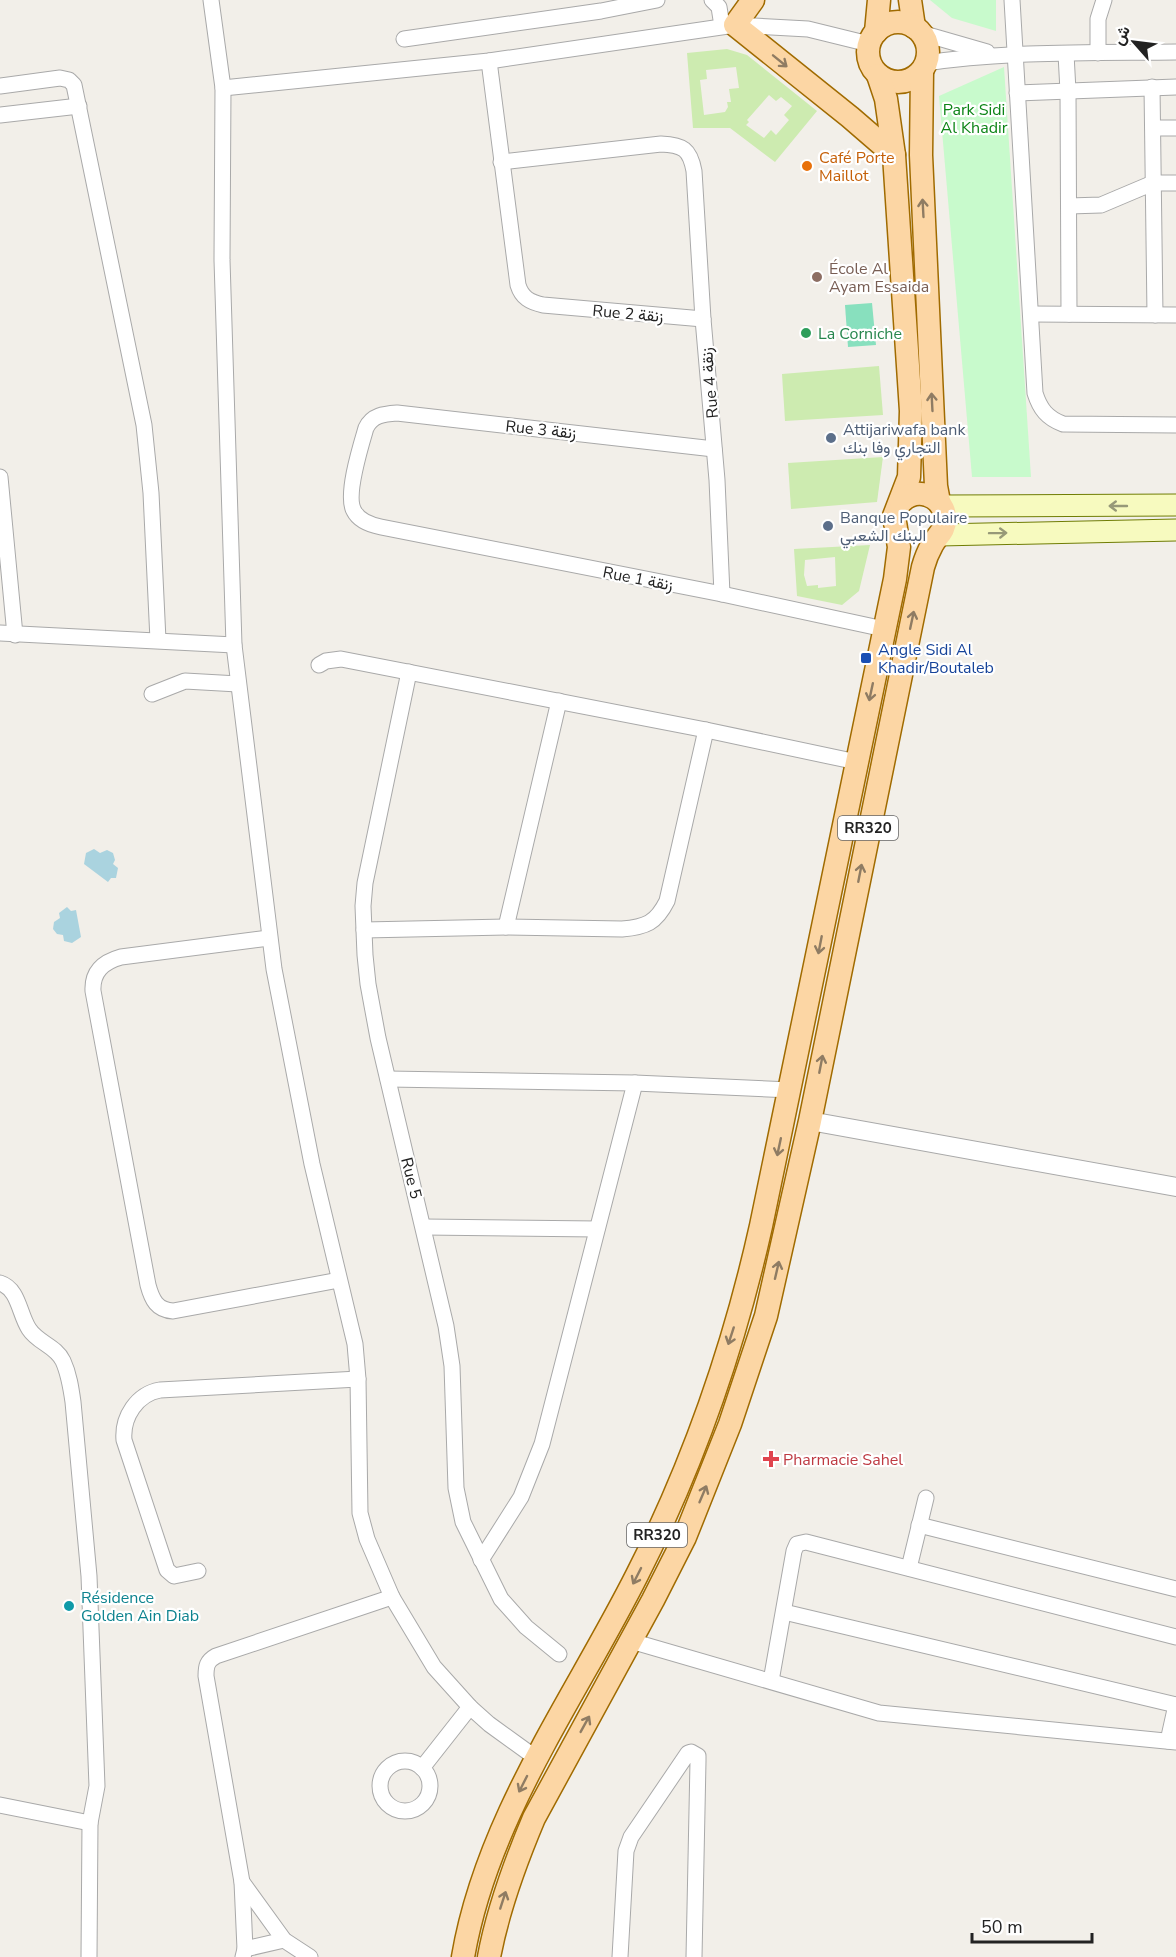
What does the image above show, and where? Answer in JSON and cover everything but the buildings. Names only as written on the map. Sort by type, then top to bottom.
[{"type":"main road","points":[[753,0],[728,26],[850,117],[894,155]]},
{"type":"main road","name":"RR320","points":[[463,1957],[473,1913],[496,1844],[536,1758],[636,1577],[689,1462],[710,1403],[754,1259],[791,1090],[897,567],[899,547],[894,516],[910,472],[911,411],[894,155],[886,99],[878,75],[869,61],[879,0]]},
{"type":"main road","name":"RR320","points":[[489,1957],[503,1900],[534,1818],[685,1537],[742,1389],[770,1300],[810,1121],[923,567],[945,521],[936,486],[921,155],[924,67],[927,47],[917,30],[910,0]]},
{"type":"main road","points":[[873,38],[886,25],[897,22],[917,30]]},
{"type":"main road","points":[[878,75],[896,82],[914,77],[924,67]]},
{"type":"main road","points":[[901,502],[912,495],[920,494],[929,495],[941,504],[1176,505]]},
{"type":"main road","points":[[897,531],[904,540],[915,544],[927,544],[938,537],[1176,530]]},
{"type":"street","points":[[211,0],[223,88],[222,260],[234,645],[269,938],[312,1164],[355,1344],[358,1379],[360,1513],[367,1539],[392,1597],[434,1667],[470,1707],[489,1724],[536,1758]]},
{"type":"street","points":[[404,39],[600,5],[657,0]]},
{"type":"street","points":[[712,0],[719,7],[728,26]]},
{"type":"street","points":[[1012,0],[1035,393],[1045,414],[1063,423],[1176,425]]},
{"type":"street","points":[[1098,53],[1098,19],[1104,0]]},
{"type":"street","points":[[223,88],[489,61],[728,26],[807,29],[873,38]]},
{"type":"street","points":[[917,30],[998,56]]},
{"type":"street","points":[[924,67],[1014,55],[1176,52]]},
{"type":"street","points":[[1066,54],[1069,314]]},
{"type":"street","points":[[489,61],[501,162]]},
{"type":"street","points":[[0,86],[65,79],[75,85],[144,425],[152,503],[158,640]]},
{"type":"street","points":[[1152,87],[1155,315]]},
{"type":"street","points":[[1017,93],[1176,87]]},
{"type":"street","points":[[0,115],[79,106]]},
{"type":"street","points":[[1153,128],[1176,128]]},
{"type":"street","name":"Rue 4 زنقة","points":[[501,162],[673,144],[686,149],[690,155],[694,171],[722,594]]},
{"type":"street","name":"Rue 2 زنقة","points":[[501,162],[519,289],[528,300],[552,306],[703,319]]},
{"type":"street","points":[[1069,206],[1101,205],[1153,183],[1176,183]]},
{"type":"street","points":[[1031,314],[1176,315]]},
{"type":"street","name":"Rue 3 زنقة","points":[[391,530],[362,520],[354,512],[351,503],[364,434],[370,420],[380,415],[397,413],[714,449]]},
{"type":"street","points":[[0,477],[7,634],[234,645]]},
{"type":"street","name":"Rue 1 زنقة","points":[[391,530],[722,594],[884,629]]},
{"type":"street","points":[[319,665],[326,661],[341,659],[706,730],[857,762]]},
{"type":"street","name":"Rue 5","points":[[409,672],[365,883],[364,930],[368,984],[446,1326],[452,1366],[458,1504],[463,1522],[501,1599],[540,1640],[559,1654]]},
{"type":"street","points":[[152,694],[185,681],[238,684]]},
{"type":"street","points":[[506,927],[559,701]]},
{"type":"street","points":[[364,930],[641,927],[652,921],[661,913],[667,901],[706,730]]},
{"type":"street","points":[[269,938],[115,959],[100,968],[94,978],[93,991],[148,1285],[156,1305],[164,1310],[173,1311],[339,1280]]},
{"type":"street","points":[[388,1079],[635,1083],[791,1090]]},
{"type":"street","points":[[481,1560],[521,1497],[535,1463],[557,1391],[635,1083]]},
{"type":"street","points":[[810,1121],[1176,1187]]},
{"type":"street","points":[[424,1227],[597,1229]]},
{"type":"street","points":[[0,1283],[11,1290],[30,1331],[62,1359],[70,1383],[89,1575],[97,1786],[90,1823],[89,1957]]},
{"type":"street","points":[[198,1570],[174,1576],[166,1570],[124,1440],[126,1421],[137,1402],[147,1394],[160,1390],[358,1379]]},
{"type":"street","points":[[909,1568],[926,1498]]},
{"type":"street","points":[[919,1525],[1176,1589]]},
{"type":"street","points":[[771,1682],[797,1544],[806,1542],[1176,1637]]},
{"type":"street","points":[[284,1940],[244,1953],[242,1882],[206,1667],[209,1660],[216,1656],[392,1597]]},
{"type":"street","points":[[631,1641],[888,1714],[1172,1742],[1176,1705],[784,1612]]},
{"type":"street","points":[[422,1768],[470,1707]]},
{"type":"street","points":[[620,1957],[626,1851],[632,1837],[688,1753],[691,1752],[698,1756],[694,1957]]},
{"type":"street","points":[[0,1805],[90,1823]]},
{"type":"street","points":[[242,1882],[284,1940],[310,1957]]},
{"type":"green space","points":[[930,0],[996,0],[996,31],[952,18]]},
{"type":"green space","points":[[727,49],[747,55],[817,111],[775,162],[730,128],[693,128],[687,53]],"holes":[[[736,67],[739,88],[729,89],[731,102],[727,102],[728,107],[725,112],[704,115],[700,80],[707,79],[706,70]],[[769,95],[776,101],[781,97],[792,106],[784,115],[789,120],[776,135],[771,130],[764,138],[746,125],[749,122],[747,120]]]},
{"type":"green space","name":"Park Sidi Al Khadir","points":[[1004,67],[1031,477],[972,477],[939,96]]},
{"type":"green space","points":[[872,303],[876,345],[848,347],[845,305]]},
{"type":"green space","points":[[879,366],[883,415],[785,421],[782,374]]},
{"type":"green space","points":[[883,457],[877,502],[791,509],[788,463]]},
{"type":"green space","points":[[870,545],[859,591],[842,605],[797,596],[794,549]],"holes":[[[835,557],[836,586],[818,588],[818,585],[807,586],[804,575],[805,560]]]},
{"type":"water","points":[[94,849],[100,853],[107,850],[113,853],[115,860],[113,864],[118,868],[116,878],[111,878],[108,882],[84,864],[86,853]]},
{"type":"water","points":[[67,907],[71,911],[76,910],[81,937],[72,943],[64,941],[63,935],[57,934],[53,929],[54,922],[60,918],[59,913]]},
{"type":"place","name":"Café Porte Maillot","points":[[807,166]]},
{"type":"place","name":"École Al Ayam Essaida","points":[[817,277]]},
{"type":"place","name":"La Corniche","points":[[806,333]]},
{"type":"place","name":"Attijariwafa bank التجاري وفا بنك","points":[[831,438]]},
{"type":"place","name":"Banque Populaire البنك الشعبي","points":[[828,526]]},
{"type":"place","name":"Angle Sidi Al Khadir/Boutaleb","points":[[866,658]]},
{"type":"place","name":"Pharmacie Sahel","points":[[771,1459]]},
{"type":"place","name":"Résidence Golden Ain Diab","points":[[69,1606]]}]
